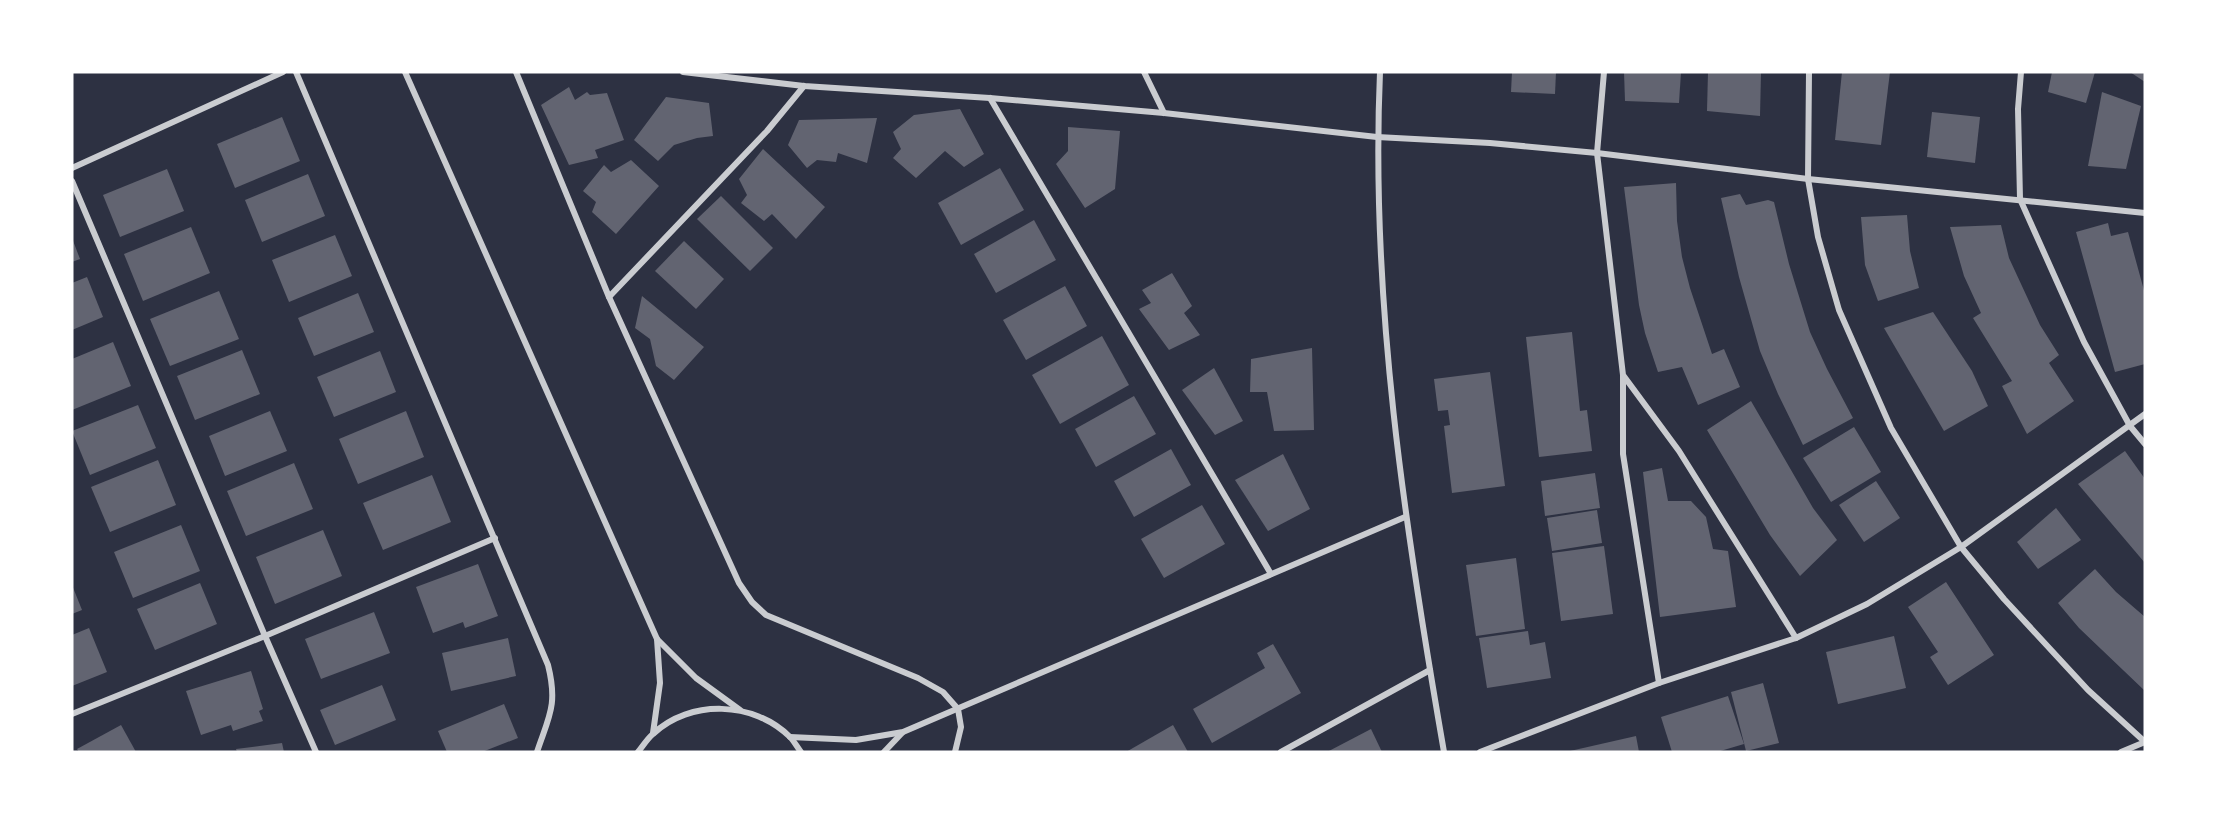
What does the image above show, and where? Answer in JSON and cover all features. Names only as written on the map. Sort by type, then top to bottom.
[{"type":"street","points":[[72,168],[283,72]]},
{"type":"street","points":[[296,72],[548,665],[553,687],[551,710],[537,752]]},
{"type":"street","points":[[405,72],[657,639],[660,683],[654,733]]},
{"type":"street","points":[[516,72],[609,297],[739,583],[752,602],[765,615],[918,678],[943,692],[958,709],[961,727],[955,752]]},
{"type":"street","points":[[683,72],[804,86],[990,98],[1164,113],[1377,137],[1490,143],[1597,153],[1808,179],[2145,213]]},
{"type":"street","points":[[1144,72],[1164,113]]},
{"type":"street","points":[[1380,72],[1377,137],[1384,300],[1405,517],[1444,752]]},
{"type":"street","points":[[1604,72],[1597,153],[1623,375],[1623,454],[1659,683]]},
{"type":"street","points":[[1809,72],[1808,179],[1818,237],[1839,310],[1891,428],[1961,547],[2004,599],[2088,690],[2145,742],[2121,752]]},
{"type":"street","points":[[2021,72],[2018,109],[2020,199],[2084,342],[2130,426],[2145,444]]},
{"type":"street","points":[[609,297],[767,131],[804,86]]},
{"type":"street","points":[[990,98],[1271,574]]},
{"type":"street","points":[[72,181],[316,752]]},
{"type":"street","points":[[1623,375],[1679,451],[1796,638]]},
{"type":"street","points":[[1479,752],[1659,683],[1796,638],[1867,604],[1961,547],[2145,414]]},
{"type":"street","points":[[790,737],[856,740],[903,732],[1405,517]]},
{"type":"street","points":[[72,714],[265,636],[495,538]]},
{"type":"street","points":[[657,639],[696,678],[740,710],[767,720],[790,737],[801,752]]},
{"type":"street","points":[[1281,752],[1430,670]]},
{"type":"street","points":[[638,752],[654,733],[679,717],[709,709],[740,710]]},
{"type":"street","points":[[884,752],[903,732]]},
{"type":"building","points":[[1512,72],[1556,72],[1555,94],[1511,92]]},
{"type":"building","points":[[1624,72],[1681,72],[1679,103],[1625,101]]},
{"type":"building","points":[[1708,72],[1761,72],[1760,116],[1707,111]]},
{"type":"building","points":[[1842,72],[1890,72],[1881,145],[1835,140]]},
{"type":"building","points":[[2052,72],[2095,72],[2086,103],[2048,92]]},
{"type":"building","points":[[2130,72],[2145,72],[2145,82]]},
{"type":"building","points":[[569,87],[575,100],[587,92],[590,95],[607,93],[624,140],[595,150],[598,158],[569,165],[541,105]]},
{"type":"building","points":[[2102,92],[2141,106],[2126,169],[2088,166]]},
{"type":"building","points":[[666,97],[709,103],[713,136],[674,145],[658,161],[634,140]]},
{"type":"building","points":[[960,109],[984,154],[964,167],[945,151],[916,178],[893,158],[901,149],[893,132],[914,115]]},
{"type":"building","points":[[1932,112],[1980,117],[1975,163],[1927,157]]},
{"type":"building","points":[[282,117],[300,161],[235,188],[217,144]]},
{"type":"building","points":[[877,118],[867,163],[838,153],[836,162],[817,160],[807,168],[788,145],[799,120]]},
{"type":"building","points":[[1068,127],[1120,131],[1115,189],[1085,208],[1056,164],[1068,151]]},
{"type":"building","points":[[763,149],[825,207],[796,239],[772,214],[764,221],[741,203],[747,195],[739,179]]},
{"type":"building","points":[[631,160],[659,186],[616,234],[592,212],[596,202],[583,191],[604,165],[611,172]]},
{"type":"building","points":[[1000,168],[1024,210],[961,245],[938,203]]},
{"type":"building","points":[[167,169],[184,211],[120,237],[103,195]]},
{"type":"building","points":[[308,174],[325,216],[262,242],[245,200]]},
{"type":"building","points":[[1676,183],[1677,221],[1682,257],[1690,288],[1712,354],[1724,349],[1740,387],[1698,405],[1682,367],[1658,372],[1645,333],[1639,305],[1624,187]]},
{"type":"building","points":[[1740,194],[1746,205],[1768,200],[1774,202],[1789,264],[1810,332],[1853,418],[1803,445],[1760,351],[1739,277],[1721,198]]},
{"type":"building","points":[[721,196],[773,248],[750,271],[697,219]]},
{"type":"building","points":[[1907,215],[1910,251],[1919,288],[1878,301],[1865,265],[1861,217]]},
{"type":"building","points":[[1034,220],[1056,260],[996,293],[974,254]]},
{"type":"building","points":[[2108,223],[2111,236],[2128,232],[2145,294],[2145,364],[2115,372],[2076,232]]},
{"type":"building","points":[[2001,225],[2009,258],[2040,325],[2059,355],[2049,363],[2074,401],[2027,434],[2002,386],[2012,381],[1973,318],[1981,313],[1964,276],[1950,227]]},
{"type":"building","points":[[191,227],[210,273],[143,301],[124,254]]},
{"type":"building","points":[[335,235],[352,276],[289,302],[272,260]]},
{"type":"building","points":[[72,238],[80,259],[72,262]]},
{"type":"building","points":[[684,241],[724,279],[696,309],[655,271]]},
{"type":"building","points":[[1172,273],[1192,306],[1184,313],[1200,335],[1169,350],[1139,309],[1151,303],[1142,290]]},
{"type":"building","points":[[87,277],[103,317],[72,330],[72,283]]},
{"type":"building","points":[[1065,286],[1087,326],[1026,360],[1003,320]]},
{"type":"building","points":[[219,291],[239,339],[170,366],[150,319]]},
{"type":"building","points":[[358,293],[374,332],[314,356],[298,318]]},
{"type":"building","points":[[642,296],[704,347],[674,380],[656,366],[650,339],[635,328]]},
{"type":"building","points":[[1933,312],[1972,371],[1988,406],[1944,431],[1884,328]]},
{"type":"building","points":[[1572,332],[1580,411],[1587,410],[1592,451],[1539,457],[1526,337]]},
{"type":"building","points":[[1102,336],[1129,385],[1060,424],[1032,375]]},
{"type":"building","points":[[113,342],[131,386],[72,410],[72,359]]},
{"type":"building","points":[[1312,348],[1314,430],[1274,431],[1267,392],[1250,392],[1251,359]]},
{"type":"building","points":[[242,350],[260,394],[195,420],[177,376]]},
{"type":"building","points":[[380,351],[396,392],[334,417],[317,377]]},
{"type":"building","points":[[1214,368],[1243,421],[1215,435],[1182,390]]},
{"type":"building","points":[[1490,372],[1505,486],[1452,493],[1444,426],[1450,425],[1448,410],[1438,411],[1434,379]]},
{"type":"building","points":[[1134,396],[1156,434],[1096,467],[1075,429]]},
{"type":"building","points":[[1751,401],[1813,508],[1837,540],[1800,576],[1770,535],[1707,430]]},
{"type":"building","points":[[138,405],[156,448],[90,475],[72,431]]},
{"type":"building","points":[[270,411],[287,451],[225,476],[209,436]]},
{"type":"building","points":[[406,411],[424,457],[358,484],[339,439]]},
{"type":"building","points":[[1854,427],[1881,472],[1831,502],[1803,458]]},
{"type":"building","points":[[1171,449],[1191,485],[1134,517],[1114,481]]},
{"type":"building","points":[[2125,451],[2145,479],[2145,563],[2078,484]]},
{"type":"building","points":[[1283,454],[1310,509],[1268,531],[1235,480]]},
{"type":"building","points":[[158,460],[176,505],[110,532],[91,487]]},
{"type":"building","points":[[294,463],[313,509],[246,536],[227,491]]},
{"type":"building","points":[[1662,468],[1668,501],[1691,501],[1706,517],[1713,549],[1728,551],[1736,607],[1660,617],[1643,472]]},
{"type":"building","points":[[1595,473],[1600,508],[1545,516],[1541,481]]},
{"type":"building","points":[[432,475],[451,522],[383,550],[363,503]]},
{"type":"building","points":[[1876,481],[1900,518],[1864,542],[1839,505]]},
{"type":"building","points":[[1202,505],[1225,544],[1164,578],[1141,539]]},
{"type":"building","points":[[2056,508],[2081,540],[2038,569],[2017,542]]},
{"type":"building","points":[[1597,510],[1602,543],[1552,551],[1547,518]]},
{"type":"building","points":[[181,525],[200,571],[133,598],[114,552]]},
{"type":"building","points":[[323,530],[342,576],[275,604],[256,557]]},
{"type":"building","points":[[1604,546],[1613,614],[1561,621],[1552,553]]},
{"type":"building","points":[[1516,558],[1525,629],[1476,636],[1466,565]]},
{"type":"building","points":[[478,564],[498,616],[465,628],[463,622],[433,633],[416,587]]},
{"type":"building","points":[[2095,569],[2116,592],[2145,617],[2145,691],[2079,628],[2058,603]]},
{"type":"building","points":[[1946,582],[1994,655],[1948,685],[1930,657],[1938,652],[1908,607]]},
{"type":"building","points":[[200,583],[217,624],[155,650],[137,609]]},
{"type":"building","points":[[72,585],[82,610],[72,614]]},
{"type":"building","points":[[374,612],[390,653],[321,679],[305,639]]},
{"type":"building","points":[[89,628],[107,672],[72,686],[72,635]]},
{"type":"building","points":[[1528,631],[1530,645],[1545,642],[1551,678],[1487,688],[1479,638]]},
{"type":"building","points":[[1894,636],[1906,688],[1838,704],[1826,652]]},
{"type":"building","points":[[508,638],[516,676],[451,691],[442,653]]},
{"type":"building","points":[[1273,644],[1301,693],[1212,743],[1193,709],[1265,668],[1257,653]]},
{"type":"building","points":[[251,671],[263,709],[259,711],[263,721],[233,731],[231,725],[201,735],[186,691]]},
{"type":"building","points":[[1763,683],[1779,743],[1746,751],[1731,692]]},
{"type":"building","points":[[382,685],[396,720],[335,745],[320,710]]},
{"type":"building","points":[[1728,696],[1744,744],[1717,752],[1672,752],[1661,717]]},
{"type":"building","points":[[504,704],[518,738],[482,752],[447,752],[438,731]]},
{"type":"building","points":[[121,725],[136,752],[79,752],[77,749]]},
{"type":"building","points":[[1173,725],[1188,752],[1126,752]]},
{"type":"building","points":[[1371,729],[1382,752],[1327,752]]},
{"type":"building","points":[[1636,736],[1639,752],[1570,752],[1570,751]]},
{"type":"building","points":[[282,743],[284,752],[237,752],[236,749]]}]
